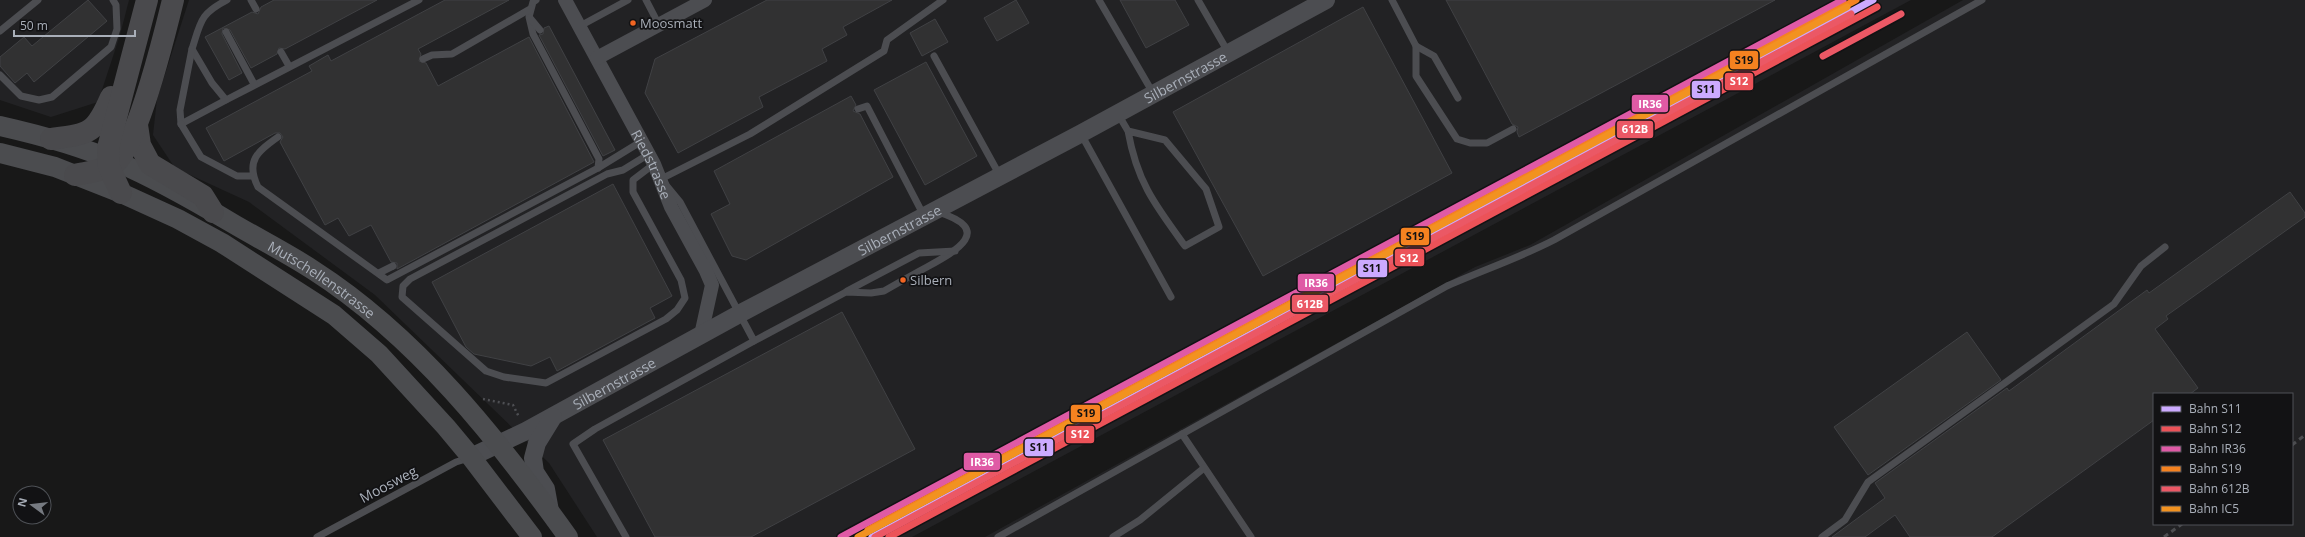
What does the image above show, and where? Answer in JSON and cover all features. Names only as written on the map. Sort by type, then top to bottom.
[{"type":"highway","points":[[121,192],[111,162],[110,138],[147,0]]},
{"type":"highway","points":[[75,175],[111,162],[125,152],[137,125],[174,0]]},
{"type":"highway","points":[[51,139],[72,136],[88,131],[98,124],[136,37]]},
{"type":"highway","points":[[137,125],[140,145],[150,164],[203,196],[213,212]]},
{"type":"main road","name":"Mutschellenstrasse","points":[[0,126],[51,139],[111,162],[213,212],[313,270],[350,297],[396,334],[442,380],[550,511],[568,537]]},
{"type":"main road","name":"Mutschellenstrasse","points":[[0,153],[55,167],[121,192],[222,243],[334,315],[379,354],[471,457],[532,537]]},
{"type":"street","name":"Riedstrasse","points":[[565,0],[642,141],[661,179],[671,207],[706,271],[712,285],[701,335]]},
{"type":"street","name":"Silbernstrasse","points":[[471,457],[554,415],[741,313],[1080,134],[1326,0]]},
{"type":"street","points":[[598,58],[700,1]]},
{"type":"street","points":[[550,511],[546,489],[535,472],[533,458],[537,443],[554,415]]},
{"type":"lane","points":[[0,31],[38,0]]},
{"type":"lane","points":[[0,75],[22,96],[38,100],[52,97],[110,48],[117,30],[116,5],[113,0]]},
{"type":"lane","points":[[227,0],[214,7],[202,18],[192,49],[180,110],[181,124],[201,157],[237,176],[253,176]]},
{"type":"lane","points":[[251,0],[256,9]]},
{"type":"lane","points":[[181,124],[254,84],[418,0]]},
{"type":"lane","points":[[536,0],[532,2],[529,13],[533,34],[599,159],[598,168]]},
{"type":"lane","points":[[580,26],[628,0]]},
{"type":"lane","points":[[646,0],[658,25]]},
{"type":"lane","points":[[754,340],[741,313],[680,202],[661,179],[750,134],[884,51],[887,40],[943,0]]},
{"type":"lane","points":[[1099,0],[1154,94]]},
{"type":"lane","points":[[1198,0],[1228,53]]},
{"type":"lane","points":[[1392,0],[1416,46],[1416,76],[1457,139],[1470,143],[1487,143],[1513,129]]},
{"type":"lane","points":[[998,537],[1447,286],[1485,268],[1519,258],[1554,240],[1982,0]]},
{"type":"lane","points":[[529,13],[540,30]]},
{"type":"lane","points":[[424,59],[432,55],[452,54],[529,13]]},
{"type":"lane","points":[[226,32],[254,84]]},
{"type":"lane","points":[[1416,46],[1434,56],[1458,98]]},
{"type":"lane","points":[[192,49],[212,83],[226,100]]},
{"type":"lane","points":[[281,52],[289,66]]},
{"type":"lane","points":[[934,56],[1000,176]]},
{"type":"lane","points":[[846,292],[871,293],[884,291],[957,250],[966,238],[964,226],[958,220],[929,214],[867,106],[858,110]]},
{"type":"lane","points":[[1118,113],[1128,131],[1133,158],[1150,198],[1185,246],[1219,227],[1206,189],[1166,140],[1128,131]]},
{"type":"lane","points":[[1080,134],[1171,297]]},
{"type":"lane","points":[[278,137],[259,150],[252,165],[253,176],[258,186],[387,280],[598,168],[642,141]]},
{"type":"lane","points":[[651,159],[633,180],[633,192],[681,280],[685,298],[677,310],[666,319],[546,383],[504,377],[486,371],[402,296],[403,286],[410,279],[607,174],[623,170],[651,159]]},
{"type":"lane","points":[[1822,537],[1845,520],[1868,482],[2114,304],[2141,266],[2165,247]]},
{"type":"lane","points":[[626,537],[573,444],[595,429],[754,340],[918,253],[957,250]]},
{"type":"lane","points":[[379,273],[393,266]]},
{"type":"lane","points":[[1182,434],[1251,537]]},
{"type":"lane","name":"Moosweg","points":[[317,537],[456,462],[471,457]]},
{"type":"lane","points":[[1113,537],[1140,520],[1204,468]]},
{"type":"shaded area","points":[[0,0],[129,0],[120,35],[98,102],[51,117],[0,100]]},
{"type":"shaded area","points":[[189,0],[1911,0],[912,537],[597,537],[549,463],[375,295],[249,202],[175,168],[153,135],[157,99]]},
{"type":"shaded area","points":[[1963,0],[2305,0],[2305,537],[985,537],[1475,267],[1530,245]]},
{"type":"building","points":[[88,0],[107,21],[34,82],[27,73],[15,83],[0,66],[0,57],[24,37],[32,46]]},
{"type":"building","points":[[274,0],[377,0],[285,49],[279,48],[277,54],[251,68],[230,30],[223,28],[222,34],[242,73],[229,80],[205,37],[252,12],[258,14],[261,7]]},
{"type":"building","points":[[445,0],[509,0],[418,49],[421,54],[419,61],[426,63],[438,86],[529,37],[594,162],[397,269],[397,263],[391,262],[371,225],[349,236],[338,218],[325,225],[280,142],[283,137],[280,133],[275,133],[224,161],[206,128],[312,71],[309,66],[328,55],[331,61]]},
{"type":"building","points":[[767,0],[892,0],[843,27],[847,35],[822,49],[827,61],[759,97],[763,107],[678,153],[645,93],[655,59]]},
{"type":"building","points":[[1016,0],[1029,23],[997,41],[984,18]]},
{"type":"building","points":[[1120,0],[1175,0],[1189,25],[1146,48]]},
{"type":"building","points":[[1446,0],[1775,0],[1519,137],[1517,132],[1518,127],[1512,124]]},
{"type":"building","points":[[1363,7],[1452,173],[1263,276],[1173,112]]},
{"type":"building","points":[[935,19],[948,42],[922,56],[910,33]]},
{"type":"building","points":[[549,26],[615,150],[603,156],[539,35],[543,34],[544,28]]},
{"type":"building","points":[[926,62],[977,156],[925,185],[874,90]]},
{"type":"building","points":[[851,96],[856,105],[853,111],[860,114],[893,177],[746,260],[732,256],[711,214],[730,204],[714,171]]},
{"type":"building","points":[[613,184],[672,296],[650,308],[655,318],[557,371],[550,357],[531,366],[474,354],[466,347],[432,282]]},
{"type":"building","points":[[2290,192],[2305,213],[2305,217],[2166,316],[2168,319],[2155,329],[2198,388],[2191,393],[2153,393],[2153,421],[1992,537],[1910,537],[1895,515],[1865,537],[1832,537],[1885,498],[1875,483],[2007,388],[2009,391],[2147,290],[2149,293]]},
{"type":"building","points":[[842,312],[915,449],[751,537],[655,537],[603,440]]},
{"type":"building","points":[[1967,332],[2001,380],[1868,475],[1834,427]]},
{"type":"railway","points":[[2293,444],[2305,435]]},
{"type":"railway","points":[[2164,537],[2181,525]]},
{"type":"rail line","name":"IR36","points":[[841,537],[1843,0]]},
{"type":"rail line","name":"S19","points":[[868,530],[1856,0]]},
{"type":"rail line","name":"S11","points":[[872,537],[1873,0]]},
{"type":"rail line","name":"IC5","points":[[858,537],[1847,7]]},
{"type":"rail line","name":"S12","points":[[889,537],[1877,7]]},
{"type":"rail line","name":"612B","points":[[875,537],[1851,14]]},
{"type":"rail line","name":"612B","points":[[1823,56],[1901,14]]},
{"type":"place","name":"Moosmatt","points":[[633,23]]},
{"type":"place","name":"Silbern","points":[[903,280]]}]
